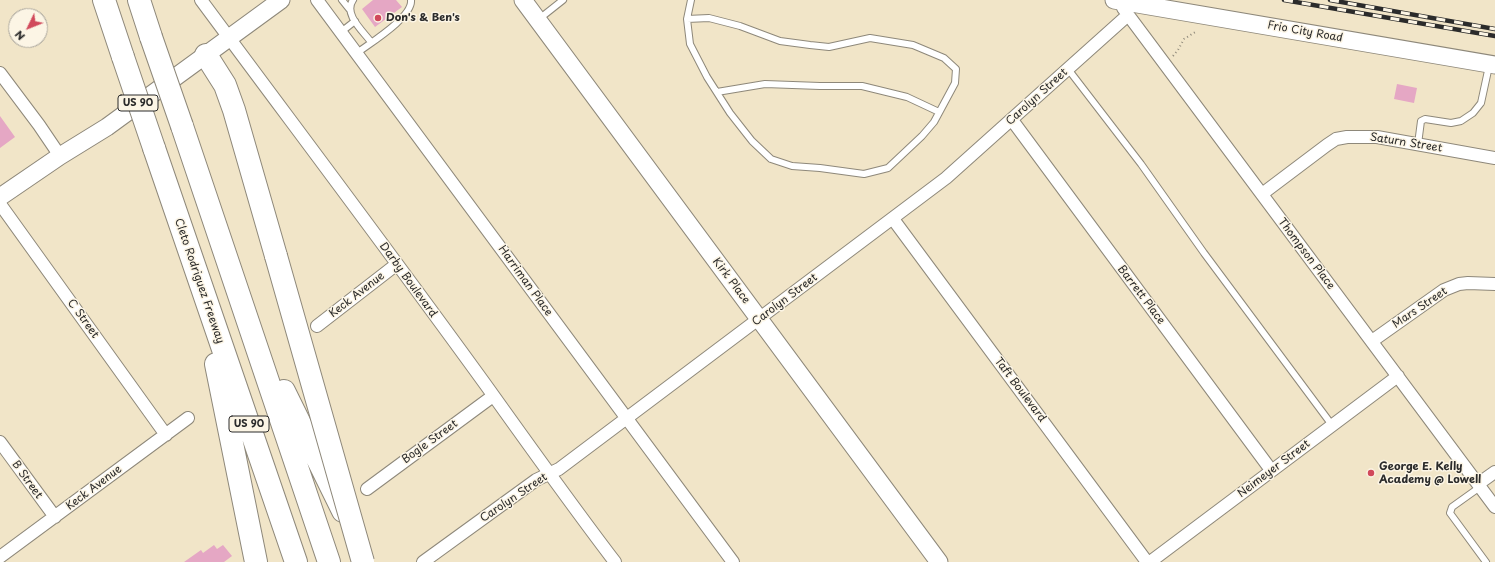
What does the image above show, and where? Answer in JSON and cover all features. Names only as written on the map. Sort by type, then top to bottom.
[{"type":"highway","name":"Cleto Rodriguez Freeway","points":[[104,0],[200,286],[296,562]]},
{"type":"highway","name":"US 90","points":[[139,0],[329,562]]},
{"type":"highway","points":[[206,55],[224,85],[234,110],[363,562]]},
{"type":"highway","points":[[200,286],[256,562]]},
{"type":"highway","points":[[246,313],[368,562]]},
{"type":"main road","name":"Frio City Road","points":[[1116,0],[1492,64]]},
{"type":"main road","name":"Kirk Place","points":[[525,1],[537,20],[939,562]]},
{"type":"main road","points":[[0,197],[60,156],[107,127],[229,38],[272,4]]},
{"type":"street","name":"Darby Boulevard","points":[[200,0],[397,264],[614,562]]},
{"type":"street","name":"Harriman Place","points":[[317,0],[733,562]]},
{"type":"street","name":"Thompson Place","points":[[1116,0],[1495,507]]},
{"type":"street","name":"Carolyn Street","points":[[423,562],[536,480],[559,469],[946,178],[1128,15]]},
{"type":"street","points":[[0,73],[60,156]]},
{"type":"street","name":"Barrett Place","points":[[1012,120],[1272,470]]},
{"type":"street","name":"Saturn Street","points":[[1262,194],[1327,145],[1336,139],[1347,136],[1377,137],[1495,158]]},
{"type":"street","name":"C Street","points":[[0,204],[166,435]]},
{"type":"street","name":"Taft Boulevard","points":[[892,219],[1147,562]]},
{"type":"street","name":"Keck Avenue","points":[[317,326],[397,264]]},
{"type":"street","name":"Mars Street","points":[[1372,341],[1444,290],[1468,283],[1495,284]]},
{"type":"street","name":"Neimeyer Street","points":[[1150,562],[1398,376]]},
{"type":"street","name":"Bogle Street","points":[[367,489],[493,396]]},
{"type":"street","name":"Keck Avenue","points":[[0,557],[188,418]]},
{"type":"street","name":"B Street","points":[[0,442],[55,517]]},
{"type":"street","points":[[1479,485],[1495,472]]},
{"type":"lane","points":[[342,0],[350,10]]},
{"type":"lane","points":[[353,0],[350,4],[352,17],[371,42]]},
{"type":"lane","points":[[357,53],[402,19],[409,11],[411,0]]},
{"type":"lane","points":[[537,20],[563,0]]},
{"type":"lane","points":[[687,19],[709,18],[740,26],[780,41],[810,46],[829,47],[870,38],[913,45],[944,58],[956,68],[955,83],[934,122],[922,136],[888,168],[864,174],[792,166],[771,159],[752,141],[730,113],[717,92],[690,44],[687,19],[691,0]]},
{"type":"lane","points":[[341,32],[355,21]]},
{"type":"lane","points":[[1418,144],[1421,121],[1425,119],[1451,123],[1467,118],[1478,109],[1483,97],[1492,64]]},
{"type":"lane","points":[[1068,69],[1141,164],[1204,253],[1332,425]]},
{"type":"lane","points":[[717,92],[765,84],[862,86],[907,97],[939,112]]},
{"type":"lane","points":[[1479,485],[1452,507],[1450,513],[1486,562]]},
{"type":"path","points":[[1172,56],[1178,50],[1184,39],[1197,31]]},
{"type":"building","name":"Don's & Ben's","points":[[373,0],[396,0],[402,7],[375,27],[362,9]]},
{"type":"building","points":[[1397,84],[1417,88],[1414,103],[1394,99]]},
{"type":"building","points":[[0,116],[15,137],[0,148]]},
{"type":"building","points":[[214,545],[217,549],[223,545],[232,556],[224,562],[184,562],[201,550],[203,553]]},
{"type":"railway","points":[[1284,0],[1495,36]]},
{"type":"railway","points":[[1330,0],[1495,29]]},
{"type":"place","name":"Don's & Ben's","points":[[378,18]]},
{"type":"place","name":"George E. Kelly Academy @ Lowell","points":[[1371,473]]}]
